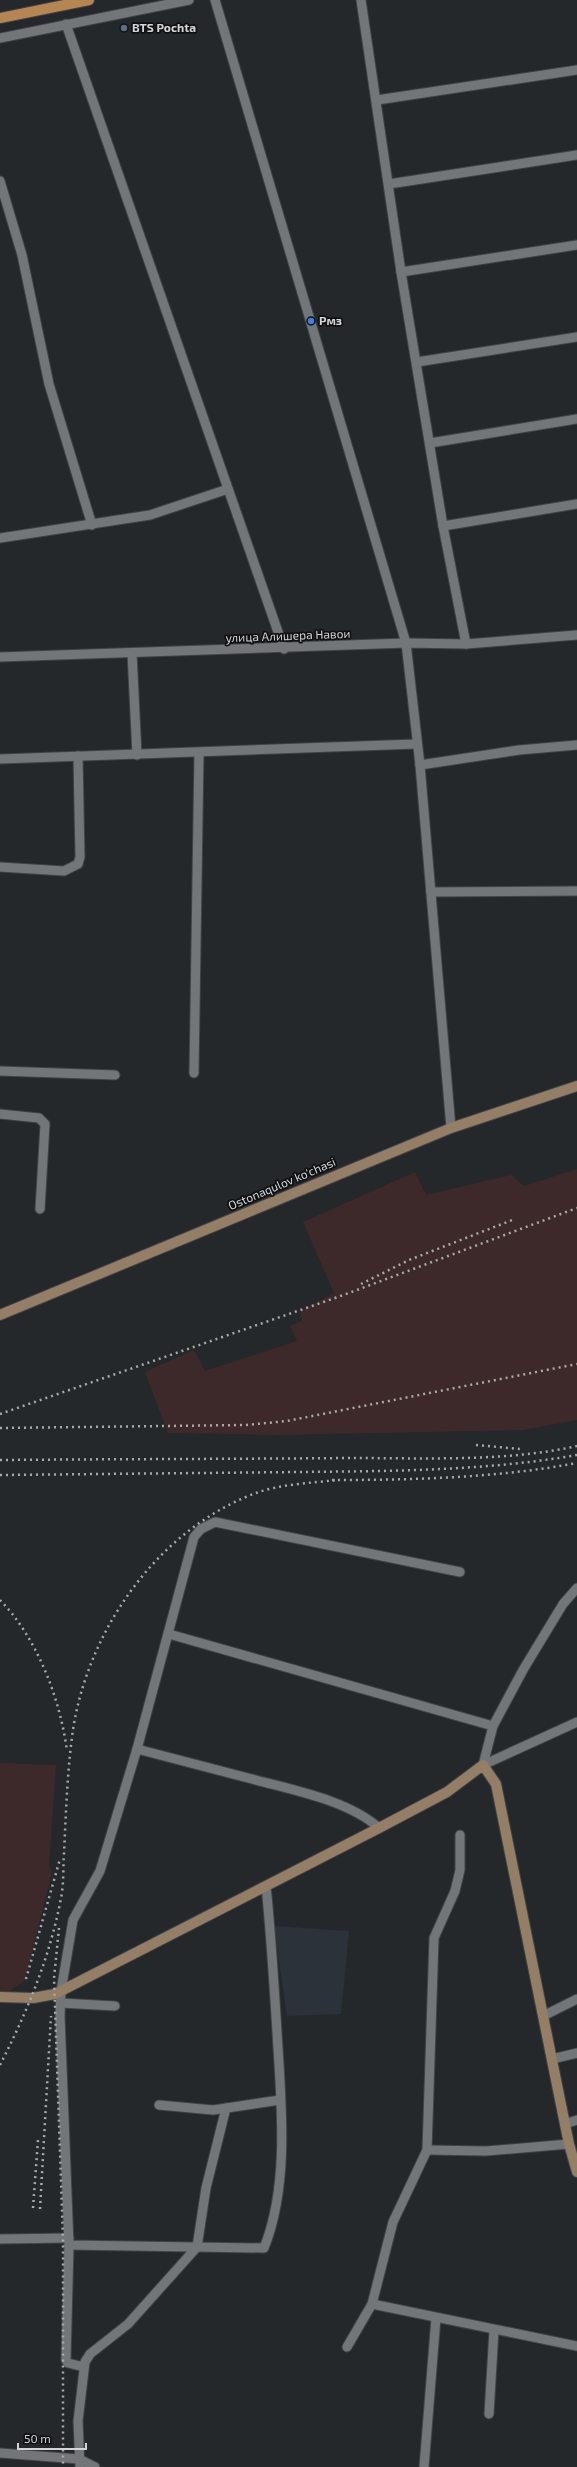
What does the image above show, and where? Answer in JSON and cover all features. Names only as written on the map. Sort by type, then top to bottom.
[{"type":"main road","points":[[0,18],[59,3],[89,0]]},
{"type":"street","points":[[0,38],[189,0]]},
{"type":"street","points":[[215,0],[406,643],[416,744],[420,764],[451,1128]]},
{"type":"street","points":[[361,0],[377,100],[401,272],[443,526],[466,644]]},
{"type":"street","points":[[66,24],[284,649]]},
{"type":"street","points":[[377,100],[577,70]]},
{"type":"street","points":[[389,184],[577,155]]},
{"type":"street","points":[[0,181],[22,255],[49,384],[92,525]]},
{"type":"street","points":[[401,272],[577,245]]},
{"type":"street","points":[[417,362],[577,336]]},
{"type":"street","points":[[430,443],[577,419]]},
{"type":"street","points":[[0,538],[150,515],[228,489]]},
{"type":"street","points":[[443,526],[577,504]]},
{"type":"street","name":"улица Алишера Навои","points":[[0,657],[284,649],[406,643],[466,644],[577,635]]},
{"type":"street","points":[[132,653],[137,755]]},
{"type":"street","points":[[0,759],[200,753],[416,744]]},
{"type":"street","points":[[420,764],[519,750],[577,745]]},
{"type":"street","points":[[194,1073],[200,753]]},
{"type":"street","points":[[0,867],[64,871],[78,864],[80,857],[78,756]]},
{"type":"street","points":[[431,892],[577,891]]},
{"type":"street","points":[[0,1071],[115,1075]]},
{"type":"street","name":"Ostonaqulov ko'chasi","points":[[0,1315],[451,1128],[577,1086]]},
{"type":"street","points":[[0,1114],[39,1118],[45,1124],[40,1209]]},
{"type":"street","points":[[84,2366],[68,2363],[66,2360],[69,2242],[60,2003],[61,1991],[74,1920],[100,1871],[137,1749],[194,1537],[201,1529],[215,1522],[460,1572]]},
{"type":"street","points":[[577,1588],[563,1604],[523,1670],[493,1726],[483,1765],[496,1784],[569,2144],[577,2172]]},
{"type":"street","points":[[169,1634],[493,1726]]},
{"type":"street","points":[[0,1997],[33,1998],[55,1994],[447,1792],[483,1765],[577,1722]]},
{"type":"street","points":[[137,1749],[292,1790],[344,1807],[369,1819],[379,1828]]},
{"type":"street","points":[[346,2346],[372,2304],[393,2222],[427,2150],[434,1938],[455,1891],[460,1870],[460,1835]]},
{"type":"street","points":[[0,2240],[264,2248],[274,2225],[280,2194],[280,2100],[266,1886]]},
{"type":"street","points":[[543,2016],[577,1999]]},
{"type":"street","points":[[60,2003],[115,2006]]},
{"type":"street","points":[[552,2059],[577,2053]]},
{"type":"street","points":[[159,2105],[213,2110],[280,2100]]},
{"type":"street","points":[[80,2463],[78,2421],[84,2366],[90,2354],[128,2324],[197,2247],[206,2188],[226,2108]]},
{"type":"street","points":[[565,2124],[577,2120]]},
{"type":"street","points":[[427,2150],[486,2151],[569,2144]]},
{"type":"street","points":[[372,2304],[577,2346]]},
{"type":"street","points":[[424,2467],[436,2318]]},
{"type":"street","points":[[489,2414],[494,2330]]},
{"type":"street","points":[[0,2453],[80,2463],[95,2467]]},
{"type":"shaded area","points":[[577,1169],[577,1420],[523,1430],[278,1435],[168,1433],[145,1372],[194,1350],[205,1371],[297,1341],[290,1326],[302,1321],[300,1311],[334,1293],[303,1222],[415,1172],[426,1195],[511,1175],[524,1186]]},
{"type":"shaded area","points":[[0,1763],[56,1765],[49,1865],[52,1872],[25,1980],[4,1995],[0,1994]]},
{"type":"shaded area","points":[[274,1926],[349,1931],[341,2014],[287,2016]]},
{"type":"railway","points":[[0,1414],[338,1297],[577,1208]]},
{"type":"railway","points":[[361,1284],[409,1260],[515,1219]]},
{"type":"railway","points":[[0,1428],[246,1425],[287,1421],[577,1364]]},
{"type":"railway","points":[[476,1445],[520,1449]]},
{"type":"railway","points":[[0,1460],[464,1458],[522,1455],[577,1446]]},
{"type":"railway","points":[[0,1475],[335,1472],[438,1469],[508,1464],[577,1455]]},
{"type":"railway","points":[[332,1480],[486,1475],[577,1463]]},
{"type":"railway","points":[[0,2065],[28,2004],[51,1942],[63,1887],[67,1795],[72,1737],[80,1698],[92,1661],[110,1624],[131,1590],[157,1559],[187,1532],[220,1510],[256,1493],[266,1490],[296,1484],[337,1480]]},
{"type":"railway","points":[[0,1600],[25,1632],[45,1670],[59,1710],[67,1751]]},
{"type":"railway","points":[[26,1979],[60,1859]]},
{"type":"railway","points":[[59,1928],[54,1978],[63,2239],[63,2467]]},
{"type":"railway","points":[[40,2209],[51,2016]]},
{"type":"railway","points":[[33,2208],[38,2140]]},
{"type":"place","name":"BTS Pochta","points":[[124,28]]},
{"type":"place","name":"Рмз","points":[[311,321]]}]
